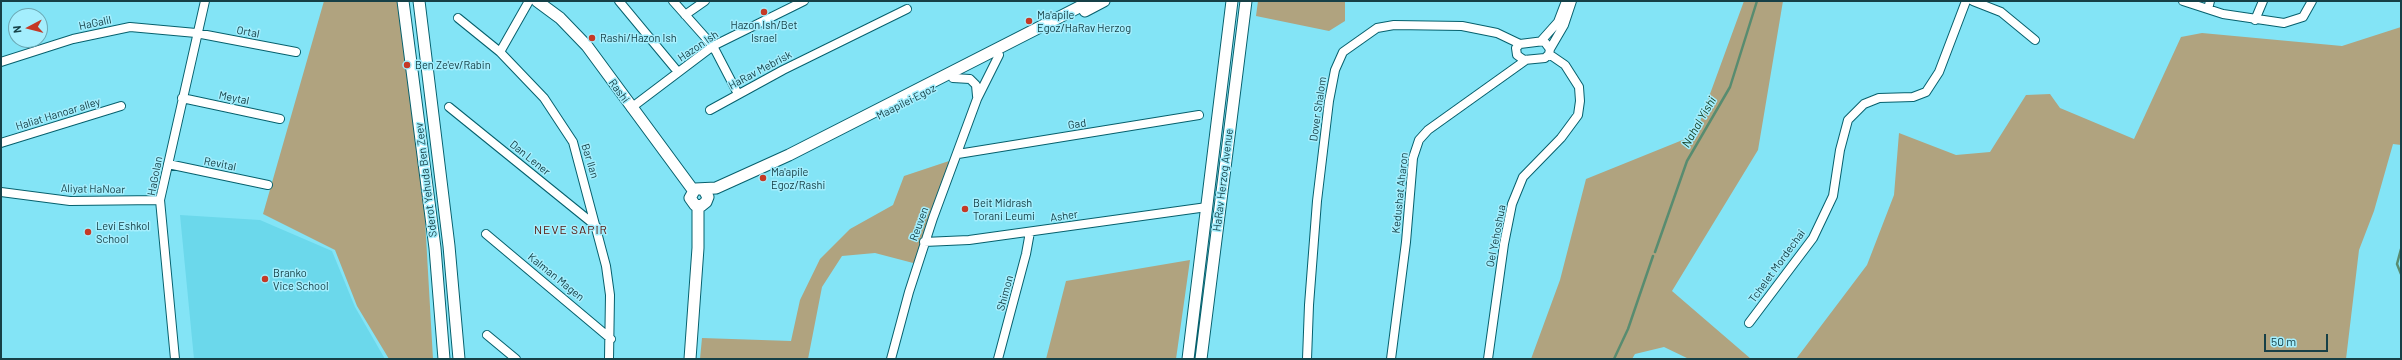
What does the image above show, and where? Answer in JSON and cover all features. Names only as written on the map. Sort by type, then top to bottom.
[{"type":"main road","name":"Sderot Yehuda Ben Zeev","points":[[403,1],[435,248],[444,359]]},
{"type":"main road","name":"Sderot Yehuda Ben Zeev","points":[[419,1],[450,254],[459,359]]},
{"type":"main road","name":"Rashi","points":[[537,1],[572,29],[631,108],[701,196]]},
{"type":"main road","name":"Maapilei Egoz","points":[[701,196],[822,139],[1091,1]]},
{"type":"main road","name":"Maapilei Egoz","points":[[701,196],[825,144],[1104,1]]},
{"type":"main road","name":"HaRav Herzog Avenue","points":[[1188,359],[1232,1]]},
{"type":"main road","name":"HaRav Herzog Avenue","points":[[1201,359],[1246,1]]},
{"type":"main road","points":[[690,359],[701,196]]},
{"type":"street","name":"HaGolan","points":[[176,359],[160,200],[196,33],[205,1]]},
{"type":"street","points":[[500,52],[529,1]]},
{"type":"street","points":[[619,1],[678,72]]},
{"type":"street","points":[[673,1],[713,46],[738,94]]},
{"type":"street","points":[[685,15],[705,1]]},
{"type":"street","name":"Hazon Ish","points":[[631,108],[713,46],[804,1]]},
{"type":"street","points":[[1566,1],[1558,22],[1540,41],[1520,44],[1516,48],[1517,55],[1521,59],[1526,60],[1545,58],[1564,25],[1572,1]]},
{"type":"street","name":"Tchelet Mordechai","points":[[1749,323],[1813,238],[1833,196],[1840,150],[1848,120],[1864,104],[1879,98],[1913,96],[1926,92],[1939,72],[1966,1]]},
{"type":"street","points":[[1973,1],[2001,12],[2035,40]]},
{"type":"street","points":[[2183,1],[2209,5],[2255,20],[2284,23],[2303,17],[2312,1]]},
{"type":"street","points":[[2255,20],[2263,1]]},
{"type":"street","name":"HaRav Mebrisk","points":[[710,110],[738,94],[907,9]]},
{"type":"street","name":"Bar Ilan","points":[[458,18],[500,52],[544,98],[573,142],[596,226],[610,295],[611,339],[609,359]]},
{"type":"street","name":"Dover Shalom","points":[[1307,359],[1309,305],[1316,216],[1329,100],[1334,70],[1343,52],[1352,44],[1377,28],[1394,26],[1462,26],[1497,33],[1520,44]]},
{"type":"street","name":"HaGalil","points":[[1,62],[73,39],[130,27],[196,33]]},
{"type":"street","name":"Ortal","points":[[196,33],[296,52]]},
{"type":"street","name":"Oel Yehoshua","points":[[1488,359],[1504,244],[1512,204],[1523,178],[1561,138],[1578,115],[1580,101],[1579,87],[1574,77],[1565,65],[1550,51],[1548,43],[1540,41]]},
{"type":"street","name":"Reuven","points":[[891,359],[924,242],[958,154],[977,99],[998,55]]},
{"type":"street","name":"Kedushat Aharon","points":[[1391,359],[1406,242],[1413,158],[1419,140],[1428,130],[1526,60]]},
{"type":"street","points":[[952,78],[967,77],[974,81],[977,89],[977,99]]},
{"type":"street","name":"Meytal","points":[[182,98],[280,119]]},
{"type":"street","name":"Haliat Hanoar alley","points":[[1,143],[122,106]]},
{"type":"street","name":"Dan Lener","points":[[449,107],[596,226]]},
{"type":"street","name":"Gad","points":[[958,154],[1199,115]]},
{"type":"street","name":"Revital","points":[[168,164],[268,184]]},
{"type":"street","name":"Aliyat HaNoar","points":[[1,192],[70,201],[160,200]]},
{"type":"street","name":"Asher","points":[[924,242],[969,240],[1207,206]]},
{"type":"street","name":"Shimon","points":[[998,359],[1026,254],[1030,232]]},
{"type":"street","name":"Kalman Magen","points":[[486,234],[611,339]]},
{"type":"street","points":[[486,335],[516,359]]},
{"type":"shaded area","points":[[324,1],[399,1],[424,202],[433,359],[389,359],[357,306],[335,250],[263,214]]},
{"type":"shaded area","points":[[1258,1],[1345,1],[1345,21],[1329,31],[1256,16]]},
{"type":"shaded area","points":[[1744,1],[1783,1],[1758,150],[1672,291],[1751,359],[1689,359],[1664,347],[1635,354],[1632,359],[1531,359],[1560,280],[1586,179],[1695,135]]},
{"type":"shaded area","points":[[2401,27],[2401,145],[2393,144],[2374,211],[2359,250],[2346,359],[1796,359],[1867,265],[1894,195],[1899,133],[1956,155],[1990,152],[2026,95],[2050,94],[2060,108],[2134,139],[2181,37],[2202,33],[2342,46]]},
{"type":"shaded area","points":[[949,161],[917,264],[875,253],[842,256],[822,287],[808,359],[700,359],[702,338],[791,341],[800,300],[820,259],[850,229],[893,205],[904,176]]},
{"type":"shaded area","name":"Branko Vice School","points":[[180,215],[260,220],[332,251],[355,307],[385,359],[194,359]]},
{"type":"shaded area","points":[[1190,260],[1176,359],[1046,359],[1066,281]]},
{"type":"waterway","name":"Nahal Yishi","points":[[1655,252],[1687,161],[1730,87],[1757,1]]},
{"type":"waterway","points":[[2401,249],[2397,264],[2401,274]]},
{"type":"waterway","name":"Nahal Yishi","points":[[1614,359],[1628,329],[1653,256]]},
{"type":"place","name":"Hazon Ish/Bet Israel","points":[[764,12]]},
{"type":"place","name":"Ma'apile Egoz/HaRav Herzog","points":[[1029,21]]},
{"type":"place","name":"Rashi/Hazon Ish","points":[[592,38]]},
{"type":"place","name":"Ben Ze'ev/Rabin","points":[[407,65]]},
{"type":"place","name":"Ma'apile Egoz/Rashi","points":[[763,178]]},
{"type":"place","name":"Beit Midrash Torani Leumi","points":[[965,209]]},
{"type":"place","name":"Levi Eshkol School","points":[[88,232]]},
{"type":"place","name":"Branko Vice School","points":[[265,279]]},
{"type":"district","name":"NEVE SAPIR","points":[[571,230]]}]
